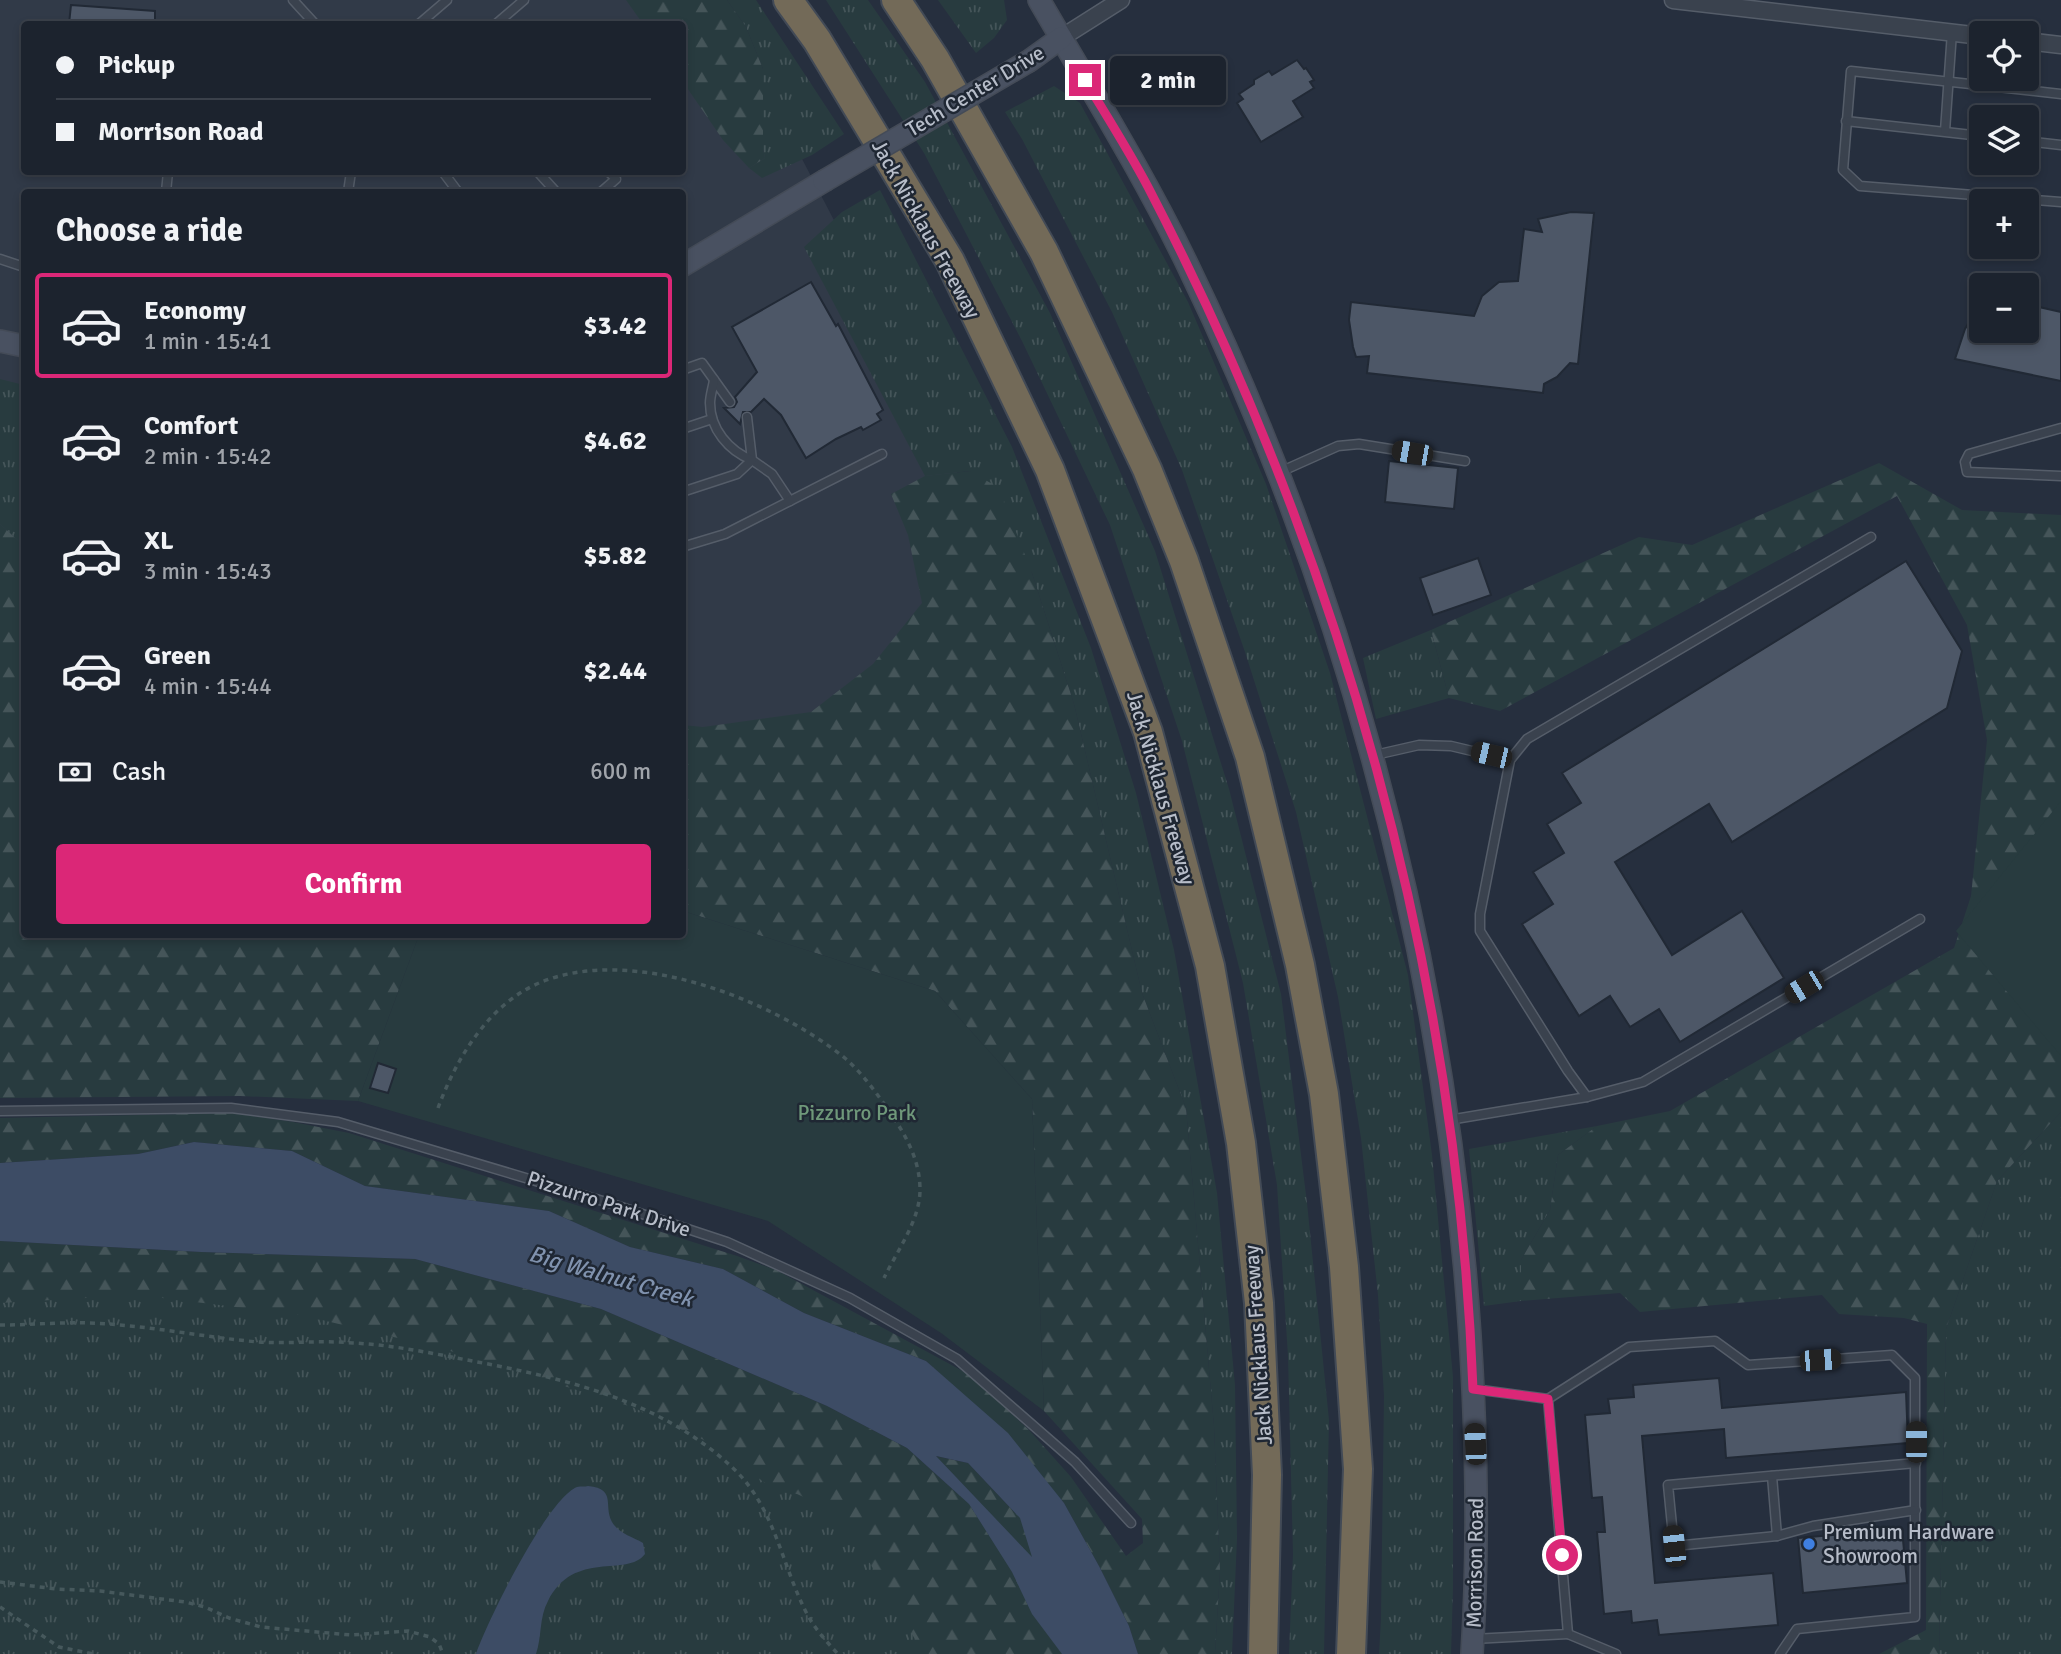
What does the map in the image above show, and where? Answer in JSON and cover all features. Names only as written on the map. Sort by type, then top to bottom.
[{"type":"highway","name":"Jack Nicklaus Freeway","points":[[788,0],[817,40],[950,261],[1050,470],[1148,732],[1210,966],[1241,1143],[1259,1303],[1267,1475],[1263,1654]]},
{"type":"highway","points":[[896,0],[934,59],[1044,251],[1147,469],[1184,561],[1250,757],[1300,965],[1322,1081],[1345,1267],[1358,1469],[1352,1654]]},
{"type":"street","name":"Morrison Road","points":[[1039,0],[1146,184],[1189,267],[1248,397],[1307,549],[1351,681],[1393,833],[1423,965],[1455,1168],[1468,1304],[1477,1472],[1473,1646]]},
{"type":"street","name":"Tech Center Drive","points":[[686,264],[1029,61],[1121,0]]},
{"type":"street","points":[[1672,0],[1969,34]]},
{"type":"street","points":[[2039,42],[2061,45]]},
{"type":"street","points":[[0,341],[21,345]]},
{"type":"lane","points":[[293,0],[312,21]]},
{"type":"lane","points":[[422,21],[447,0]]},
{"type":"lane","points":[[500,21],[524,0]]},
{"type":"lane","points":[[1945,131],[1952,32]]},
{"type":"lane","points":[[2061,94],[1851,71],[1843,170],[1860,186],[2061,202]]},
{"type":"lane","points":[[1846,121],[1969,134]]},
{"type":"lane","points":[[2039,142],[2061,145]]},
{"type":"lane","points":[[541,175],[553,189]]},
{"type":"lane","points":[[604,189],[616,179],[612,175]]},
{"type":"lane","points":[[0,259],[21,266]]},
{"type":"lane","points":[[686,369],[702,363],[730,402]]},
{"type":"lane","points":[[714,380],[710,402],[712,419],[727,445],[738,455],[752,460],[772,474],[790,501]]},
{"type":"lane","points":[[747,417],[752,460]]},
{"type":"lane","points":[[686,428],[712,419]]},
{"type":"lane","points":[[2061,428],[1969,454],[1965,462],[1967,472],[2061,476]]},
{"type":"lane","points":[[1278,473],[1338,446],[1359,444],[1465,461]]},
{"type":"lane","points":[[686,546],[725,534],[882,454]]},
{"type":"lane","points":[[686,491],[737,474],[752,460]]},
{"type":"lane","points":[[1587,1097],[1480,931],[1480,914],[1510,760],[1527,739],[1871,537]]},
{"type":"lane","points":[[1372,756],[1419,745],[1451,746],[1510,760]]},
{"type":"lane","points":[[1448,1120],[1587,1097],[1643,1082],[1920,919]]},
{"type":"lane","name":"Pizzurro Park Drive","points":[[0,1111],[231,1108],[338,1122],[606,1202],[727,1242],[850,1298],[957,1359],[1075,1462],[1131,1523]]},
{"type":"lane","points":[[1473,1389],[1548,1399],[1629,1347],[1715,1341],[1748,1365],[1892,1354],[1915,1378],[1915,1618],[1797,1629],[1780,1654]]},
{"type":"lane","points":[[1548,1399],[1568,1634]]},
{"type":"lane","points":[[1916,1463],[1668,1485],[1674,1546],[1777,1536],[1813,1525],[1916,1510]]},
{"type":"lane","points":[[1772,1476],[1777,1536]]},
{"type":"lane","points":[[1473,1646],[1568,1634],[1616,1654]]},
{"type":"path","points":[[438,1108],[462,1058],[493,1014],[536,984],[562,975],[598,970],[634,972],[694,984],[753,1004],[801,1028],[848,1061],[882,1101],[911,1146],[919,1173],[919,1205],[884,1278]]},
{"type":"path","points":[[0,1325],[89,1323],[255,1341],[368,1344],[521,1370],[570,1382],[630,1402],[680,1427],[737,1473],[755,1495],[768,1519],[806,1612],[817,1631],[838,1654]]},
{"type":"path","points":[[0,1582],[186,1602],[261,1627],[351,1635],[408,1631],[430,1637],[439,1643],[443,1654]]},
{"type":"path","points":[[0,1607],[59,1647],[93,1654]]},
{"type":"shaded area","points":[[0,0],[699,0],[754,67],[943,429],[1062,799],[686,765],[686,189],[21,189],[21,706],[0,704]]},
{"type":"green space","points":[[626,0],[727,0],[746,27],[763,69],[765,158],[749,168],[723,140],[686,86],[686,21],[641,21]]},
{"type":"green space","points":[[727,0],[756,0],[844,134],[812,155],[762,178],[749,168],[765,158],[763,69],[746,27]]},
{"type":"green space","points":[[826,0],[868,0],[925,82],[1050,313],[1155,551],[1229,789],[1281,994],[1307,1203],[1329,1420],[1324,1654],[1289,1654],[1293,1554],[1288,1356],[1277,1185],[1243,983],[1182,741],[1110,525],[1022,341],[924,153]]},
{"type":"green space","points":[[938,0],[1004,0],[1007,20],[994,38],[976,53]]},
{"type":"green space","points":[[1054,86],[1080,103],[1188,302],[1266,484],[1330,673],[1408,975],[1432,1155],[1453,1377],[1451,1654],[1379,1654],[1384,1396],[1378,1295],[1361,1138],[1338,997],[1296,812],[1245,652],[1182,470],[1112,312],[1022,139],[1005,112]]},
{"type":"green space","points":[[880,190],[1012,447],[1091,648],[1136,793],[1174,950],[1217,1193],[1235,1385],[1237,1538],[1232,1654],[1215,1654],[1220,1570],[1214,1426],[1186,1108],[1142,993],[1074,704],[1032,573],[970,471],[925,476],[804,247],[842,212]]},
{"type":"green space","points":[[0,379],[21,384],[21,543],[0,524]]},
{"type":"green space","points":[[1879,463],[1962,510],[2061,515],[2061,1112],[1997,1181],[1946,1329],[1939,1654],[1879,1654],[1926,1630],[1927,1324],[1904,1318],[1839,1314],[1822,1295],[1640,1312],[1620,1293],[1521,1301],[1521,1260],[1550,1210],[1558,1155],[1597,1126],[1670,1111],[1954,948],[1971,896],[1987,740],[1967,625],[1897,496],[1500,711],[1449,698],[1431,630],[1639,537],[1692,545]]},
{"type":"green space","points":[[970,471],[999,488],[1032,573],[1074,704],[1142,993],[1186,1108],[1214,1426],[1220,1570],[1215,1654],[1138,1654],[1129,1626],[1064,1503],[960,1392],[926,1361],[804,1313],[723,1269],[630,1247],[549,1211],[365,1186],[292,1151],[194,1142],[138,1154],[0,1163],[0,1118],[233,1113],[349,1133],[737,1256],[776,1270],[970,1375],[1029,1430],[1071,1477],[1126,1556],[1143,1543],[1142,1519],[1044,1411],[1032,1099],[935,991],[686,912],[686,725],[703,727],[811,712],[873,664],[922,603],[908,535],[891,494],[925,476]]},
{"type":"green space","points":[[0,524],[21,543],[21,938],[418,938],[358,1101],[240,1096],[0,1098]]},
{"type":"green space","points":[[1431,630],[1449,698],[1376,719],[1363,658]]},
{"type":"green space","points":[[2061,801],[2061,1056],[1956,931]]},
{"type":"green space","name":"Pizzurro Park","points":[[686,912],[935,991],[1032,1099],[1044,1411],[941,1333],[768,1221],[358,1101],[418,938],[686,938]]},
{"type":"green space","points":[[2061,1112],[2061,1654],[1939,1654],[1946,1329],[1997,1181]]},
{"type":"green space","points":[[1597,1126],[1558,1155],[1550,1210],[1521,1260],[1521,1301],[1484,1306],[1469,1149]]},
{"type":"green space","points":[[0,1241],[201,1252],[415,1259],[601,1309],[827,1406],[907,1448],[969,1504],[1012,1572],[1032,1614],[1062,1654],[927,1654],[922,1651],[846,1523],[821,1505],[797,1494],[777,1491],[702,1439],[632,1407],[444,1349],[301,1315],[138,1295],[0,1303]]},
{"type":"green space","points":[[0,1256],[205,1259],[1031,1517],[1067,1654],[0,1654]]},
{"type":"green space","points":[[935,1456],[968,1463],[1020,1518],[1033,1558]]},
{"type":"water","name":"Big Walnut Creek","points":[[194,1142],[292,1151],[365,1186],[549,1211],[630,1247],[723,1269],[804,1313],[926,1361],[1008,1433],[1064,1503],[1129,1626],[1138,1654],[1062,1654],[1032,1614],[1012,1572],[969,1504],[907,1448],[827,1406],[601,1309],[415,1259],[201,1252],[0,1241],[0,1163],[138,1154]],"holes":[[[936,1456],[968,1463],[1020,1518],[1032,1557]]]},
{"type":"water","points":[[588,1486],[603,1491],[614,1525],[643,1543],[645,1554],[637,1561],[626,1564],[585,1570],[572,1575],[559,1585],[545,1607],[536,1654],[476,1654],[519,1563],[550,1514],[564,1496],[577,1487]]},
{"type":"building","points":[[71,5],[155,11],[155,21],[69,21]]},
{"type":"building","points":[[1297,60],[1314,80],[1310,82],[1314,88],[1293,101],[1303,117],[1261,142],[1237,103],[1243,99],[1239,94],[1269,71],[1272,75]]},
{"type":"building","points":[[1571,212],[1594,213],[1578,364],[1570,363],[1557,377],[1544,384],[1543,393],[1367,373],[1369,356],[1356,357],[1353,347],[1349,320],[1351,302],[1474,316],[1482,296],[1499,282],[1518,281],[1524,229],[1542,232],[1538,219]]},
{"type":"building","points":[[811,282],[836,326],[838,324],[883,410],[877,414],[881,420],[863,430],[861,427],[836,439],[806,458],[781,415],[764,399],[751,412],[743,412],[740,424],[724,408],[734,407],[737,402],[735,397],[757,372],[732,327]]},
{"type":"building","points":[[2039,307],[2061,312],[2061,381],[1955,359],[1969,322],[1969,343],[2039,343]]},
{"type":"building","points":[[1389,461],[1458,468],[1454,509],[1385,502]]},
{"type":"building","points":[[1478,558],[1491,595],[1433,615],[1420,578]]},
{"type":"building","points":[[1906,561],[1962,651],[1947,708],[1732,842],[1709,804],[1615,862],[1672,955],[1742,911],[1784,978],[1680,1042],[1659,1009],[1630,1027],[1610,996],[1579,1016],[1522,924],[1553,904],[1533,872],[1564,853],[1547,824],[1581,803],[1562,773]]},
{"type":"building","points":[[378,1063],[396,1069],[388,1093],[370,1088]]},
{"type":"building","points":[[1719,1378],[1722,1408],[1906,1392],[1908,1443],[1726,1458],[1724,1429],[1642,1436],[1655,1583],[1773,1573],[1778,1625],[1659,1635],[1657,1620],[1632,1623],[1631,1611],[1604,1614],[1597,1532],[1605,1532],[1602,1497],[1592,1498],[1585,1415],[1610,1413],[1608,1399],[1634,1397],[1633,1385]]},
{"type":"building","points":[[1902,1529],[1907,1583],[1803,1593],[1798,1538]]},
{"type":"place","name":"Premium Hardware Showroom","points":[[1809,1544]]},
{"type":"route","points":[[1085,80],[1146,184],[1189,267],[1248,397],[1307,549],[1351,681],[1393,833],[1423,965],[1439,1055],[1455,1168],[1473,1389],[1548,1399],[1562,1555]]}]
